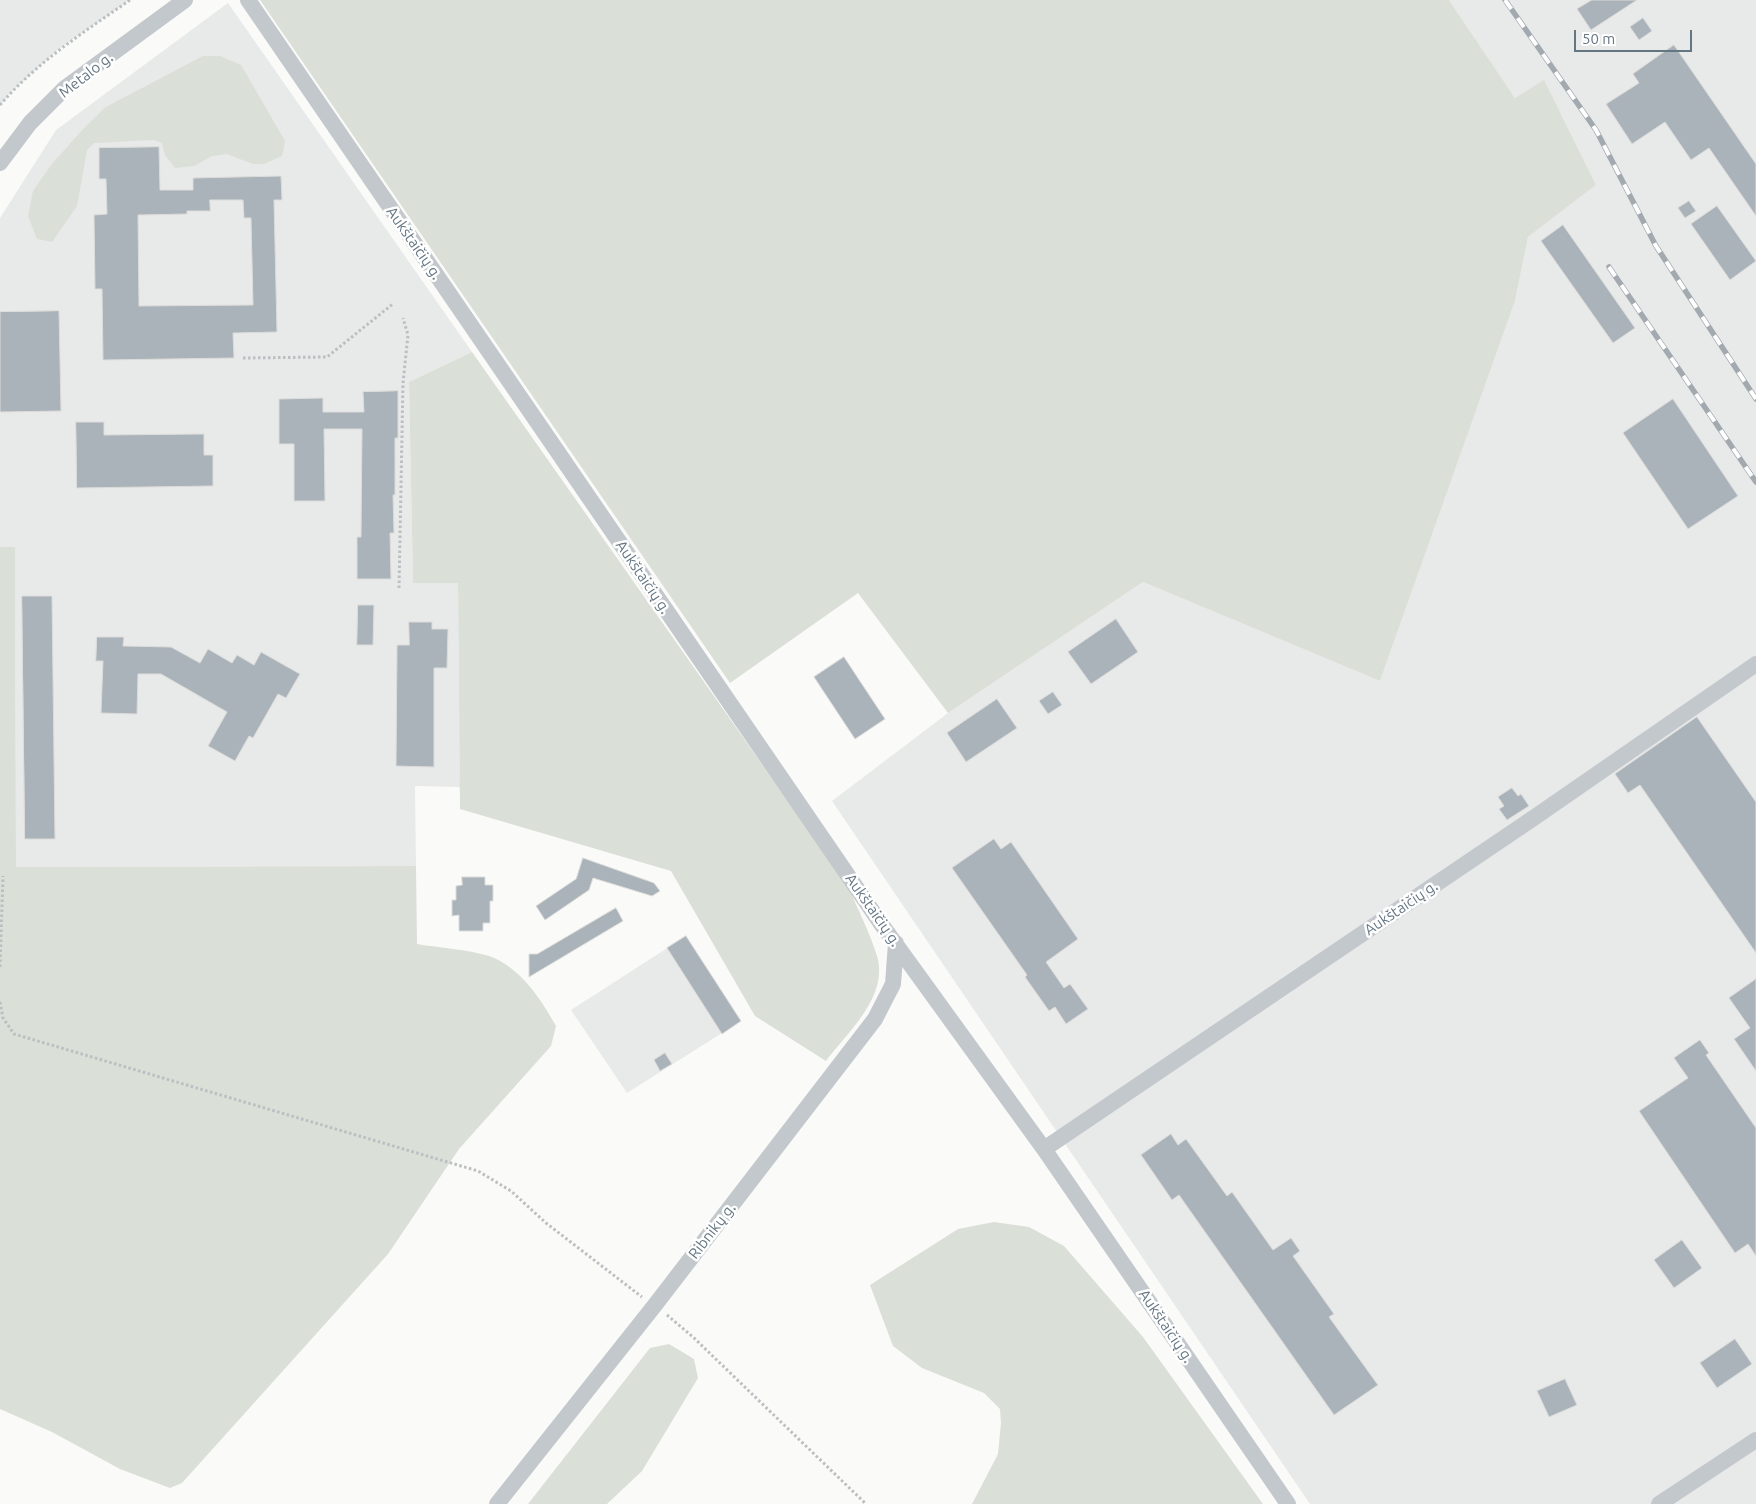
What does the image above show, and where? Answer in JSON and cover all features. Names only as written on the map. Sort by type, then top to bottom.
[{"type":"street","name":"Metalo g.","points":[[0,163],[30,123],[65,88],[185,0]]},
{"type":"street","name":"Aukštaičių g.","points":[[248,0],[896,943],[1044,1149],[1288,1504]]},
{"type":"street","name":"Aukštaičių g.","points":[[1044,1149],[1535,817],[1756,664]]},
{"type":"street","name":"Ribnikų g.","points":[[496,1504],[655,1305],[875,1019],[893,984],[896,943]]},
{"type":"street","points":[[1658,1504],[1756,1440]]},
{"type":"path","points":[[0,106],[13,90],[59,49],[130,0]]},
{"type":"path","points":[[243,358],[327,357],[394,303]]},
{"type":"path","points":[[399,588],[403,383],[408,335],[404,318]]},
{"type":"path","points":[[0,967],[3,876]]},
{"type":"path","points":[[0,1002],[3,1018],[14,1034],[478,1171],[511,1191],[546,1223],[632,1290],[655,1305],[693,1337],[866,1504]]},
{"type":"shaded area","points":[[0,0],[130,0],[59,49],[13,90],[0,105]]},
{"type":"shaded area","points":[[260,0],[1449,0],[1515,98],[1544,80],[1596,185],[1528,237],[1515,301],[1380,681],[1143,582],[948,713],[858,593],[730,683]]},
{"type":"shaded area","points":[[1449,0],[1756,0],[1756,1504],[1310,1504],[832,801],[948,713],[1143,582],[1380,681],[1515,301],[1528,237],[1596,185],[1544,81],[1515,98]]},
{"type":"shaded area","points":[[228,3],[472,352],[409,382],[413,582],[458,583],[460,787],[415,786],[416,866],[16,867],[15,547],[0,547],[0,218],[56,130]]},
{"type":"shaded area","points":[[203,56],[220,56],[241,65],[285,141],[282,156],[264,164],[253,164],[227,154],[212,156],[194,166],[175,168],[165,155],[162,143],[154,140],[94,143],[87,150],[77,206],[52,242],[37,239],[28,216],[33,191],[52,164],[85,127],[106,107]]},
{"type":"shaded area","points":[[472,352],[849,888],[874,947],[879,971],[872,999],[864,1013],[826,1061],[755,1016],[671,871],[460,809],[458,583],[413,583],[409,382]]},
{"type":"shaded area","points":[[0,547],[15,547],[16,867],[416,866],[417,944],[471,952],[489,956],[500,961],[529,985],[544,1005],[556,1026],[551,1046],[459,1149],[388,1254],[182,1483],[170,1488],[120,1469],[52,1432],[0,1409]]},
{"type":"shaded area","points":[[686,936],[741,1021],[627,1093],[571,1010]]},
{"type":"shaded area","points":[[994,1222],[1029,1227],[1064,1246],[1143,1337],[1263,1504],[972,1504],[998,1454],[1001,1423],[1000,1409],[984,1393],[922,1368],[893,1346],[870,1285],[958,1229]]},
{"type":"shaded area","points":[[669,1344],[694,1359],[698,1378],[642,1471],[607,1504],[528,1504],[650,1348]]},
{"type":"building","points":[[1592,0],[1637,0],[1591,30],[1577,9]]},
{"type":"building","points":[[1643,18],[1652,31],[1639,40],[1630,27]]},
{"type":"building","points":[[1674,45],[1756,164],[1756,216],[1709,148],[1691,160],[1665,122],[1632,144],[1606,104],[1639,83],[1633,74]]},
{"type":"building","points":[[159,147],[160,190],[193,190],[193,178],[281,176],[282,200],[274,200],[277,332],[233,333],[234,358],[103,360],[102,289],[95,289],[94,215],[107,214],[106,179],[99,179],[99,148]],"holes":[[[210,200],[243,200],[244,218],[251,218],[253,305],[139,306],[138,215],[187,214],[187,211],[210,211]]]},
{"type":"building","points":[[1689,201],[1696,211],[1685,218],[1678,208]]},
{"type":"building","points":[[1717,206],[1756,261],[1730,280],[1691,224]]},
{"type":"building","points":[[1563,225],[1635,328],[1613,343],[1541,241]]},
{"type":"building","points":[[59,311],[61,411],[0,412],[0,312]]},
{"type":"building","points":[[398,391],[398,438],[395,438],[395,495],[393,495],[394,533],[390,533],[391,579],[357,579],[357,537],[361,537],[362,429],[324,429],[325,501],[294,501],[294,444],[279,444],[279,399],[323,398],[323,412],[364,412],[363,392]]},
{"type":"building","points":[[1673,399],[1738,496],[1688,529],[1623,433]]},
{"type":"building","points":[[76,422],[104,422],[104,435],[204,434],[204,455],[213,455],[213,486],[77,488]]},
{"type":"building","points":[[22,596],[52,596],[55,839],[25,839]]},
{"type":"building","points":[[358,605],[374,605],[373,645],[357,645]]},
{"type":"building","points":[[1116,619],[1138,652],[1091,684],[1068,652]]},
{"type":"building","points":[[409,622],[432,622],[432,629],[448,629],[447,668],[434,668],[434,767],[396,766],[397,645],[409,645]]},
{"type":"building","points":[[97,637],[124,637],[123,646],[171,647],[200,663],[208,649],[232,663],[237,655],[254,665],[261,652],[300,674],[286,698],[278,694],[253,738],[249,736],[235,761],[208,746],[227,712],[161,674],[138,674],[137,714],[101,713],[103,661],[96,661]]},
{"type":"building","points":[[844,657],[885,719],[855,739],[814,677]]},
{"type":"building","points":[[1053,692],[1062,705],[1048,714],[1039,701]]},
{"type":"building","points":[[997,699],[1017,728],[966,762],[947,733]]},
{"type":"building","points":[[1697,717],[1756,802],[1756,953],[1640,785],[1628,793],[1615,774]]},
{"type":"building","points":[[1512,788],[1518,796],[1521,794],[1529,806],[1507,820],[1499,809],[1504,806],[1498,797]]},
{"type":"building","points":[[994,839],[1001,849],[1011,842],[1078,939],[1046,962],[1064,988],[1070,984],[1088,1009],[1066,1024],[1055,1007],[1049,1011],[1025,977],[1027,975],[952,868]]},
{"type":"building","points":[[583,858],[654,883],[660,891],[652,896],[593,878],[589,890],[545,920],[536,906],[576,879]]},
{"type":"building","points":[[462,877],[485,877],[485,885],[493,885],[493,901],[490,901],[490,923],[483,923],[483,931],[459,931],[459,915],[452,916],[452,900],[456,900],[456,886],[462,885]]},
{"type":"building","points":[[616,908],[623,921],[529,977],[529,954],[537,954]]},
{"type":"building","points":[[686,936],[741,1021],[722,1034],[667,948]]},
{"type":"building","points":[[1756,979],[1756,1071],[1734,1039],[1750,1028],[1729,998]]},
{"type":"building","points":[[1700,1040],[1709,1053],[1706,1055],[1756,1128],[1756,1256],[1748,1244],[1735,1253],[1639,1111],[1688,1078],[1674,1058]]},
{"type":"building","points":[[665,1053],[672,1064],[660,1071],[654,1060]]},
{"type":"building","points":[[1171,1134],[1178,1145],[1186,1139],[1227,1196],[1232,1192],[1273,1250],[1291,1238],[1300,1251],[1293,1256],[1334,1314],[1329,1317],[1378,1385],[1334,1415],[1179,1195],[1172,1200],[1141,1155]]},
{"type":"building","points":[[1682,1240],[1702,1268],[1674,1288],[1654,1260]]},
{"type":"building","points":[[1735,1339],[1752,1364],[1717,1388],[1700,1363]]},
{"type":"building","points":[[1565,1379],[1577,1405],[1549,1417],[1537,1391]]},
{"type":"railway","points":[[1505,0],[1596,130],[1656,246],[1756,399]]},
{"type":"railway","points":[[1609,267],[1756,482]]}]
